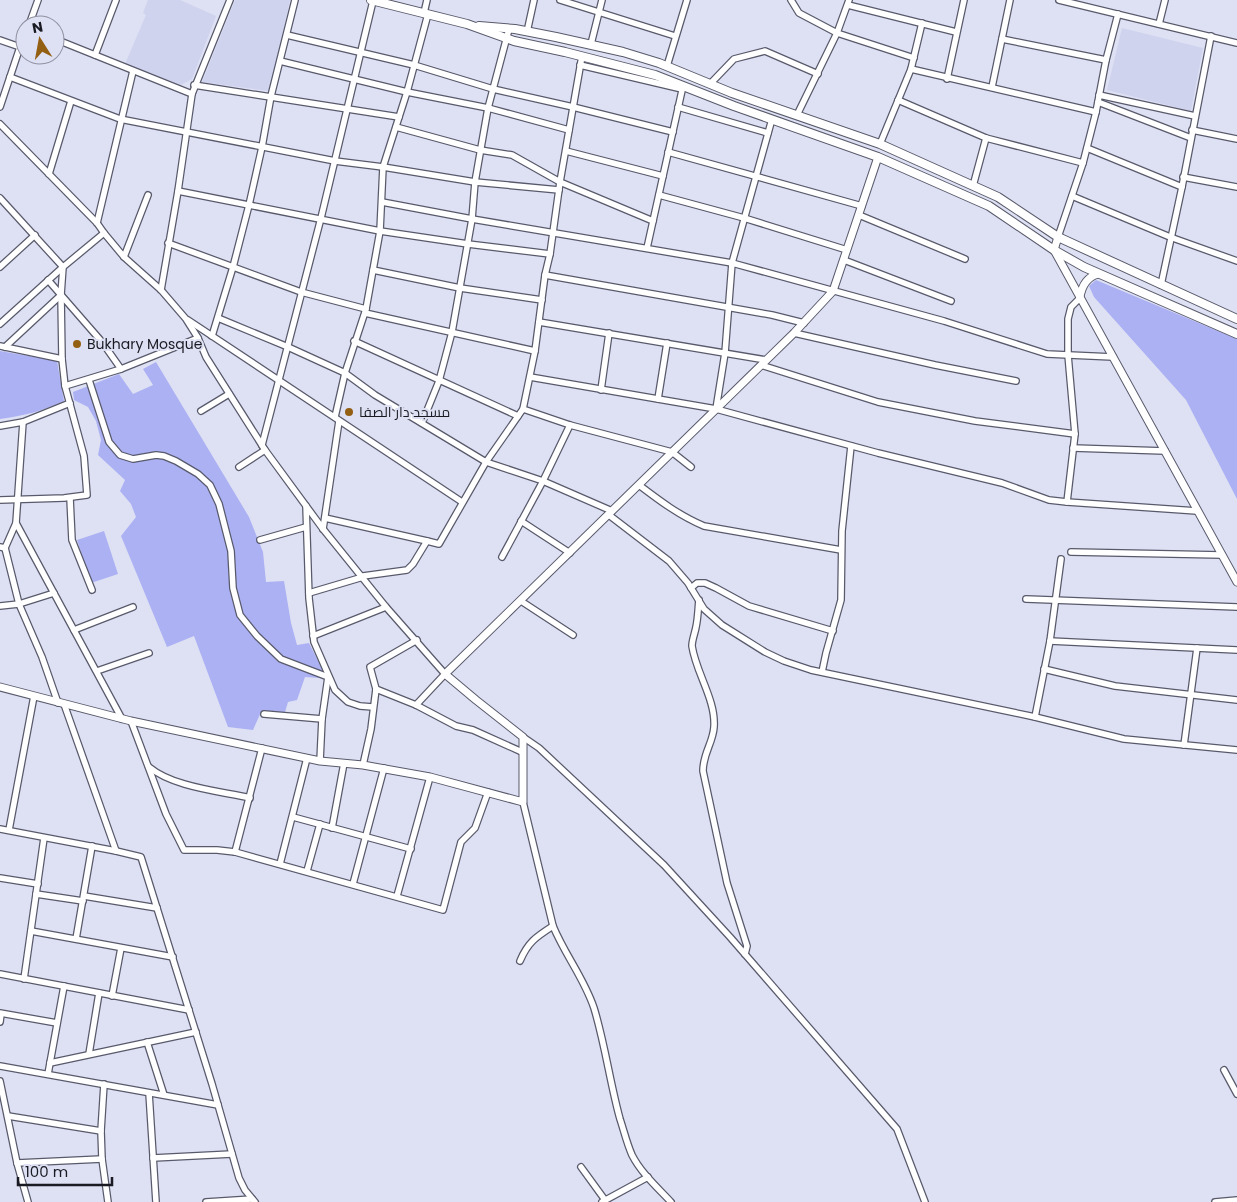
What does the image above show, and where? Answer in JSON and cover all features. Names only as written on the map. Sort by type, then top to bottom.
[{"type":"main road","points":[[373,0],[467,24],[507,39],[655,75],[683,87],[878,157],[989,206],[1054,250],[1098,274],[1237,334]]},
{"type":"main road","points":[[467,24],[527,32],[623,52],[667,66],[732,93],[880,144],[998,197],[1058,238],[1237,319]]},
{"type":"main road","points":[[805,130],[809,119]]},
{"type":"street","points":[[33,15],[38,0]]},
{"type":"street","points":[[95,55],[116,0]]},
{"type":"street","points":[[161,290],[194,85],[230,0]]},
{"type":"street","points":[[212,336],[250,205],[271,96],[295,0]]},
{"type":"street","points":[[239,467],[264,448],[373,0]]},
{"type":"street","points":[[323,529],[344,373],[365,311],[380,231],[383,167],[407,92],[426,14],[427,0]]},
{"type":"street","points":[[527,32],[534,0]]},
{"type":"street","points":[[560,0],[675,36]]},
{"type":"street","points":[[591,44],[602,0]]},
{"type":"street","points":[[791,0],[799,13],[837,33],[914,58]]},
{"type":"street","points":[[947,79],[964,0]]},
{"type":"street","points":[[992,87],[1010,0]]},
{"type":"street","points":[[1059,0],[1237,41]]},
{"type":"street","points":[[1159,24],[1165,0]]},
{"type":"street","points":[[667,66],[685,1]]},
{"type":"street","points":[[797,115],[837,33],[848,3],[956,32]]},
{"type":"street","points":[[1118,14],[1087,148],[1054,250],[1237,582]]},
{"type":"street","points":[[880,144],[911,69],[922,24]]},
{"type":"street","points":[[422,423],[439,381],[452,332],[472,219],[480,150],[488,108],[509,29]]},
{"type":"street","points":[[287,35],[414,65],[493,89],[574,106],[673,132]]},
{"type":"street","points":[[1161,284],[1211,36]]},
{"type":"street","points":[[1002,39],[1106,60]]},
{"type":"street","points":[[0,40],[15,45]]},
{"type":"street","points":[[65,43],[192,94]]},
{"type":"street","points":[[710,84],[734,59],[765,52],[818,74]]},
{"type":"street","points":[[325,518],[439,544],[486,462],[523,409],[540,322],[545,275],[582,56]]},
{"type":"street","points":[[280,61],[353,80],[488,108],[569,130]]},
{"type":"street","points":[[0,107],[15,62]]},
{"type":"street","points":[[580,66],[683,87],[647,248]]},
{"type":"street","points":[[911,69],[947,79],[992,87],[1096,112]]},
{"type":"street","points":[[97,223],[120,119],[133,71]]},
{"type":"street","points":[[10,77],[120,119],[335,161],[475,182],[559,190]]},
{"type":"street","points":[[194,85],[399,117]]},
{"type":"street","points":[[1100,95],[1195,116]]},
{"type":"street","points":[[898,100],[986,138],[1082,164]]},
{"type":"street","points":[[49,174],[71,101]]},
{"type":"street","points":[[1098,102],[1191,138]]},
{"type":"street","points":[[678,107],[768,133]]},
{"type":"street","points":[[716,409],[725,353],[732,263],[772,119]]},
{"type":"street","points":[[0,124],[97,223],[124,257],[161,290],[186,319],[198,338],[206,357],[264,448],[323,529],[363,576],[386,607],[445,674],[539,748],[664,865],[745,954],[897,1129],[925,1202]]},
{"type":"street","points":[[396,127],[480,150],[512,155],[560,182],[653,221]]},
{"type":"street","points":[[1192,130],[1237,139]]},
{"type":"street","points":[[973,186],[986,138]]},
{"type":"street","points":[[1087,148],[1182,187]]},
{"type":"street","points":[[566,151],[663,176]]},
{"type":"street","points":[[668,152],[862,206]]},
{"type":"street","points":[[416,705],[445,674],[794,333],[833,291],[878,157]]},
{"type":"street","points":[[1184,177],[1237,188]]},
{"type":"street","points":[[178,191],[380,231],[550,254]]},
{"type":"street","points":[[124,257],[148,195]]},
{"type":"street","points":[[659,195],[744,218],[847,250]]},
{"type":"street","points":[[1072,196],[1237,261]]},
{"type":"street","points":[[0,198],[63,267],[62,359],[64,386],[84,456],[87,495],[70,498],[0,500]]},
{"type":"street","points":[[382,202],[732,263],[944,321],[1047,354],[1113,357]]},
{"type":"street","points":[[859,215],[965,259]]},
{"type":"street","points":[[0,324],[48,280],[104,233]]},
{"type":"street","points":[[1,262],[35,235]]},
{"type":"street","points":[[168,243],[302,292],[365,311],[535,351]]},
{"type":"street","points":[[844,260],[951,301]]},
{"type":"street","points":[[373,270],[460,288],[542,300]]},
{"type":"street","points":[[1067,502],[1075,434],[1068,355],[1068,319],[1070,307],[1080,298],[1081,290],[1087,280],[1098,274]]},
{"type":"street","points":[[545,275],[772,314],[804,323]]},
{"type":"street","points":[[48,280],[102,342],[122,369]]},
{"type":"street","points":[[2,347],[62,296]]},
{"type":"street","points":[[218,318],[344,373],[374,395],[486,462],[543,481],[610,513],[669,561],[691,588],[704,610],[716,621],[757,648],[784,661],[822,672],[1035,717],[1124,739],[1237,750]]},
{"type":"street","points":[[186,319],[462,502]]},
{"type":"street","points":[[540,322],[725,353],[763,362],[878,402],[975,421],[1075,434]]},
{"type":"street","points":[[601,390],[609,333]]},
{"type":"street","points":[[794,333],[1016,382]]},
{"type":"street","points":[[64,386],[122,369],[198,338]]},
{"type":"street","points":[[354,341],[518,416]]},
{"type":"street","points":[[658,399],[667,343]]},
{"type":"street","points":[[2,347],[62,359]]},
{"type":"street","points":[[530,377],[716,409],[851,446],[1002,483],[1050,500],[1197,511]]},
{"type":"street","points":[[89,380],[109,442],[120,455],[132,459],[156,455],[164,456],[198,474],[210,485],[219,504],[231,551],[233,588],[240,615],[257,636],[281,659],[328,677]]},
{"type":"street","points":[[201,411],[229,394]]},
{"type":"street","points":[[0,426],[23,422],[70,403]]},
{"type":"street","points":[[523,409],[570,425],[672,452],[691,467]]},
{"type":"street","points":[[23,422],[16,523],[2,548],[19,604],[61,704],[116,850]]},
{"type":"street","points":[[502,557],[543,481],[570,425]]},
{"type":"street","points":[[822,672],[841,600],[841,550],[851,446]]},
{"type":"street","points":[[1073,448],[1165,451]]},
{"type":"street","points":[[639,484],[669,508],[704,526],[841,550]]},
{"type":"street","points":[[70,498],[72,540],[92,590]]},
{"type":"street","points":[[306,505],[309,593],[314,642],[335,690],[348,702],[360,706],[373,707]]},
{"type":"street","points":[[521,521],[570,553]]},
{"type":"street","points":[[16,523],[122,719]]},
{"type":"street","points":[[260,540],[306,527]]},
{"type":"street","points":[[309,593],[363,576],[407,570],[413,564],[427,541]]},
{"type":"street","points":[[1071,552],[1222,555]]},
{"type":"street","points":[[1035,717],[1050,641],[1060,559]]},
{"type":"street","points":[[691,588],[697,583],[705,583],[749,606],[833,631]]},
{"type":"street","points":[[0,606],[19,604],[54,593]]},
{"type":"street","points":[[1026,599],[1237,606]]},
{"type":"street","points":[[699,600],[698,618],[692,644],[700,676],[713,712],[714,727],[703,761],[703,771],[727,883],[747,946],[745,954]]},
{"type":"street","points":[[521,601],[573,635]]},
{"type":"street","points":[[74,630],[133,607]]},
{"type":"street","points":[[313,636],[386,607]]},
{"type":"street","points":[[363,765],[376,689],[370,667],[417,640]]},
{"type":"street","points":[[1050,641],[1237,650]]},
{"type":"street","points":[[1184,745],[1197,648]]},
{"type":"street","points":[[97,672],[149,653]]},
{"type":"street","points":[[1044,669],[1115,686],[1237,700]]},
{"type":"street","points":[[320,761],[322,719],[328,677]]},
{"type":"street","points":[[0,688],[131,722],[320,761],[384,768],[430,777],[523,802]]},
{"type":"street","points":[[376,689],[416,705],[456,726],[472,730],[522,752]]},
{"type":"street","points":[[9,830],[34,696]]},
{"type":"street","points":[[264,714],[322,719]]},
{"type":"street","points":[[131,722],[166,814],[184,850],[235,852],[443,910],[461,842],[476,828],[488,792]]},
{"type":"street","points":[[523,737],[523,802],[553,926],[581,978],[594,1009],[614,1096],[627,1142],[633,1156],[648,1177],[671,1202]]},
{"type":"street","points":[[235,852],[262,748]]},
{"type":"street","points":[[280,864],[307,758]]},
{"type":"street","points":[[332,828],[344,763]]},
{"type":"street","points":[[148,766],[160,776],[176,782],[250,798]]},
{"type":"street","points":[[353,884],[384,768]]},
{"type":"street","points":[[397,896],[430,777]]},
{"type":"street","points":[[293,817],[410,849]]},
{"type":"street","points":[[307,872],[320,824]]},
{"type":"street","points":[[0,829],[116,850],[141,857],[241,1183],[254,1200]]},
{"type":"street","points":[[24,979],[44,838]]},
{"type":"street","points":[[76,939],[92,846]]},
{"type":"street","points":[[0,878],[38,884]]},
{"type":"street","points":[[36,894],[157,908]]},
{"type":"street","points":[[520,962],[525,950],[532,941],[553,926]]},
{"type":"street","points":[[31,932],[172,957]]},
{"type":"street","points":[[112,996],[121,948]]},
{"type":"street","points":[[0,974],[189,1010]]},
{"type":"street","points":[[48,1074],[64,986]]},
{"type":"street","points":[[89,1054],[99,993]]},
{"type":"street","points":[[0,1022],[0,1014],[57,1023]]},
{"type":"street","points":[[50,1062],[196,1032]]},
{"type":"street","points":[[147,1042],[164,1095]]},
{"type":"street","points":[[0,1066],[218,1105]]},
{"type":"street","points":[[1224,1070],[1237,1094]]},
{"type":"street","points":[[0,1081],[16,1163],[28,1202]]},
{"type":"street","points":[[104,1084],[101,1131],[102,1159],[108,1202]]},
{"type":"street","points":[[149,1093],[156,1202]]},
{"type":"street","points":[[8,1116],[101,1131]]},
{"type":"street","points":[[153,1158],[232,1154]]},
{"type":"street","points":[[16,1163],[102,1159]]},
{"type":"street","points":[[581,1168],[603,1201],[648,1177]]},
{"type":"street","points":[[206,1202],[254,1200]]},
{"type":"street","points":[[1215,1202],[1237,1200]]},
{"type":"shaded area","points":[[148,0],[180,0],[216,16],[192,79],[181,85],[125,64],[146,15],[143,13]]},
{"type":"shaded area","points":[[235,0],[290,0],[270,91],[202,82]]},
{"type":"shaded area","points":[[1122,28],[1203,48],[1191,111],[1107,90]]},
{"type":"shaded area","points":[[1096,280],[1237,339],[1237,499],[1186,400],[1094,297],[1089,286]]},
{"type":"shaded area","points":[[0,351],[57,361],[64,401],[33,413],[0,419]]},
{"type":"shaded area","points":[[156,362],[249,517],[263,552],[266,582],[284,581],[291,623],[297,645],[309,643],[322,669],[320,678],[305,677],[297,700],[288,702],[285,712],[261,712],[253,730],[228,727],[194,636],[167,647],[121,536],[136,517],[131,504],[120,491],[125,480],[98,455],[101,440],[96,421],[88,407],[74,400],[73,392],[119,374],[133,394],[153,385],[143,369]]},
{"type":"shaded area","points":[[104,531],[118,574],[91,583],[77,540]]},
{"type":"place","name":"Bukhary Mosque","points":[[77,344]]},
{"type":"place","name":"مسجد دار الصفا","points":[[349,412]]}]
